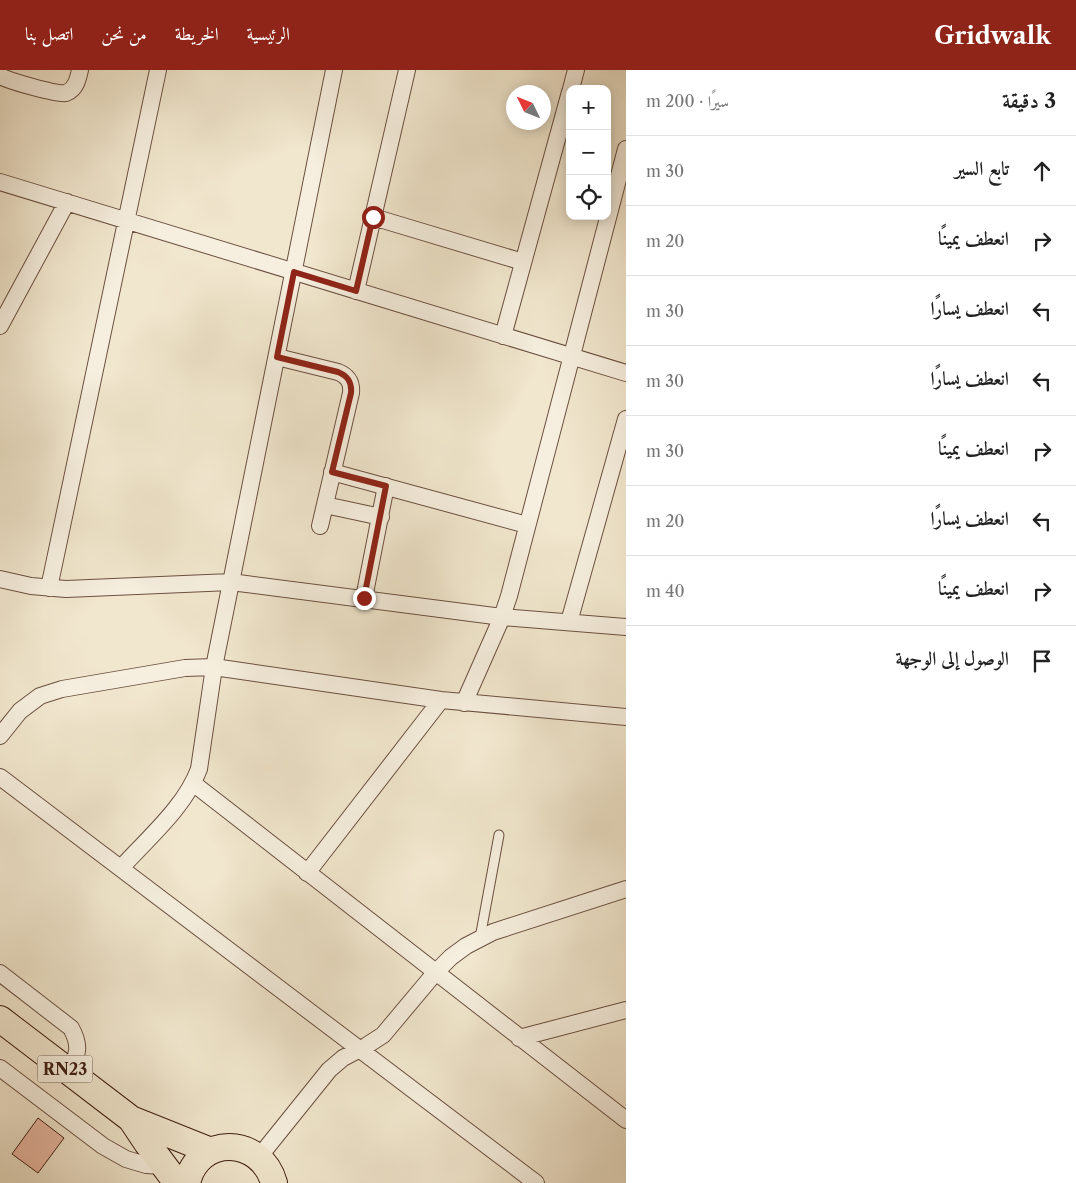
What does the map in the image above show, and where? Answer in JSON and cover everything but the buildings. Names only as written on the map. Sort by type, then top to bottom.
[{"type":"main road","name":"RN23","points":[[0,1019],[131,1119],[211,1151]]},
{"type":"main road","name":"RN23","points":[[131,1119],[170,1174]]},
{"type":"main road","points":[[187,1183],[192,1169],[200,1158],[211,1151],[223,1147],[236,1147],[248,1150],[259,1157],[268,1169],[274,1183]]},
{"type":"street","points":[[0,76],[59,94],[72,90],[80,70]]},
{"type":"street","points":[[50,588],[158,70]]},
{"type":"street","points":[[121,868],[184,799],[194,784],[201,761],[214,667],[334,70]]},
{"type":"street","points":[[356,291],[407,70]]},
{"type":"street","points":[[572,85],[576,70]]},
{"type":"street","points":[[503,336],[566,105]]},
{"type":"street","points":[[464,703],[502,617],[626,149]]},
{"type":"street","points":[[0,182],[626,374]]},
{"type":"street","points":[[0,326],[67,202]]},
{"type":"street","points":[[373,217],[523,262]]},
{"type":"street","points":[[277,357],[344,374],[351,383],[351,393],[320,526]]},
{"type":"street","points":[[568,622],[622,448],[626,419]]},
{"type":"street","points":[[332,472],[527,525]]},
{"type":"street","points":[[364,598],[386,486]]},
{"type":"street","points":[[324,505],[381,517]]},
{"type":"street","points":[[0,579],[50,588],[82,589],[231,582],[502,617],[626,627]]},
{"type":"street","points":[[0,736],[20,711],[40,696],[62,689],[185,668],[214,667],[464,703],[626,717]]},
{"type":"street","points":[[307,873],[441,700]]},
{"type":"street","points":[[0,776],[536,1183]]},
{"type":"street","points":[[194,784],[626,1120]]},
{"type":"street","points":[[259,1157],[329,1070],[343,1058],[374,1041],[390,1028],[435,973],[451,957],[480,938],[626,888]]},
{"type":"street","points":[[0,973],[71,1028],[76,1037],[78,1047],[77,1056],[69,1072]]},
{"type":"street","points":[[519,1038],[626,1010]]},
{"type":"street","points":[[0,1068],[103,1146],[126,1159],[170,1174]]},
{"type":"lane","points":[[480,938],[499,835]]},
{"type":"route","points":[[364,598],[386,486],[332,472],[351,393],[351,383],[344,374],[277,357],[294,272],[356,291],[373,217]]}]
